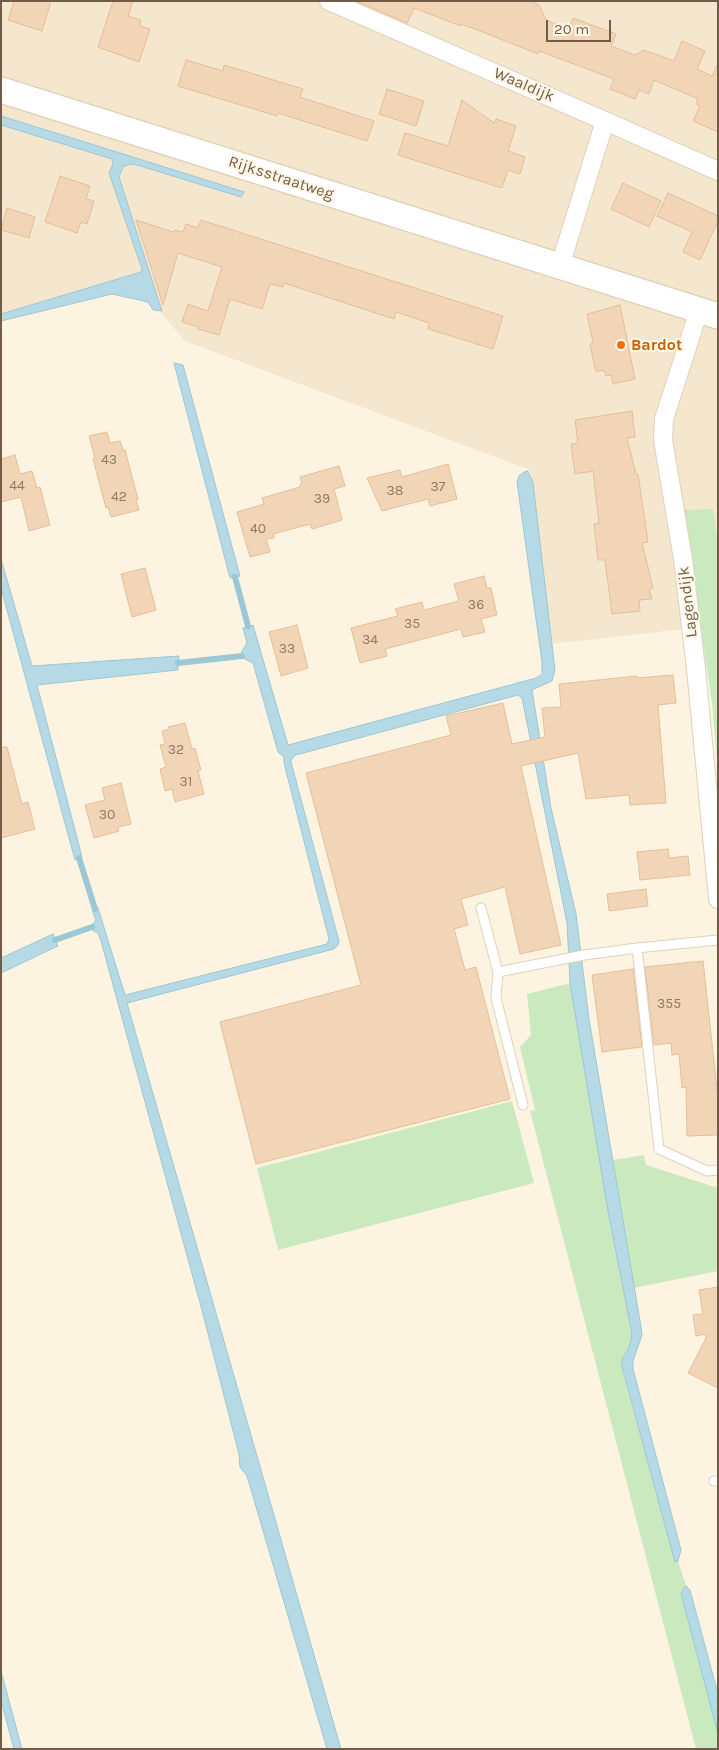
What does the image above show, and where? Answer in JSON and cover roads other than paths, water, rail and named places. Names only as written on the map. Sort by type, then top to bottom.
[{"type":"street","name":"Waaldijk","points":[[329,1],[718,171]]},
{"type":"street","name":"Rijksstraatweg","points":[[1,90],[708,313]]},
{"type":"street","points":[[560,266],[606,121]]},
{"type":"street","name":"Lagendijk","points":[[708,313],[664,419],[663,440],[683,559],[714,820],[718,900]]},
{"type":"lane","points":[[481,908],[498,972],[496,998],[523,1105]]},
{"type":"lane","points":[[498,972],[584,955],[718,940]]},
{"type":"lane","points":[[637,948],[659,1149],[707,1171],[718,1170]]},
{"type":"water","points":[[1,116],[244,192],[241,197],[137,165],[130,164],[123,167],[119,177],[162,311],[153,310],[148,302],[112,294],[1,321],[1,314],[141,272],[142,269],[109,173],[113,164],[112,159],[1,125]]},
{"type":"water","points":[[174,363],[183,365],[240,576],[230,578]]},
{"type":"water","points":[[528,471],[533,483],[555,670],[552,681],[532,690],[551,808],[576,914],[589,1019],[641,1327],[642,1335],[633,1361],[633,1369],[681,1550],[678,1561],[675,1562],[622,1367],[622,1359],[629,1348],[632,1334],[608,1211],[570,983],[567,923],[522,698],[518,695],[296,755],[292,758],[291,762],[339,941],[338,945],[334,949],[127,1003],[341,1749],[327,1749],[247,1476],[240,1467],[239,1454],[203,1314],[101,941],[98,933],[92,930],[96,920],[92,910],[98,908],[125,995],[327,944],[329,939],[284,757],[278,752],[253,663],[243,658],[241,653],[247,643],[243,628],[253,625],[288,745],[536,678],[542,674],[542,662],[517,482],[519,476]]},
{"type":"water","points":[[1,559],[32,666],[179,656],[178,670],[37,685],[82,857],[75,860],[1,588]]},
{"type":"water","points":[[53,934],[58,946],[1,973],[1,958]]},
{"type":"water","points":[[686,1586],[690,1590],[718,1694],[718,1734],[681,1594]]},
{"type":"water","points":[[1,1671],[22,1749],[14,1749],[1,1701]]},
{"type":"waterway","points":[[235,577],[248,626]]},
{"type":"waterway","points":[[178,663],[242,656]]},
{"type":"waterway","points":[[79,858],[95,909]]},
{"type":"waterway","points":[[55,940],[92,927]]},
{"type":"place","name":"Bardot","points":[[621,345]]}]
